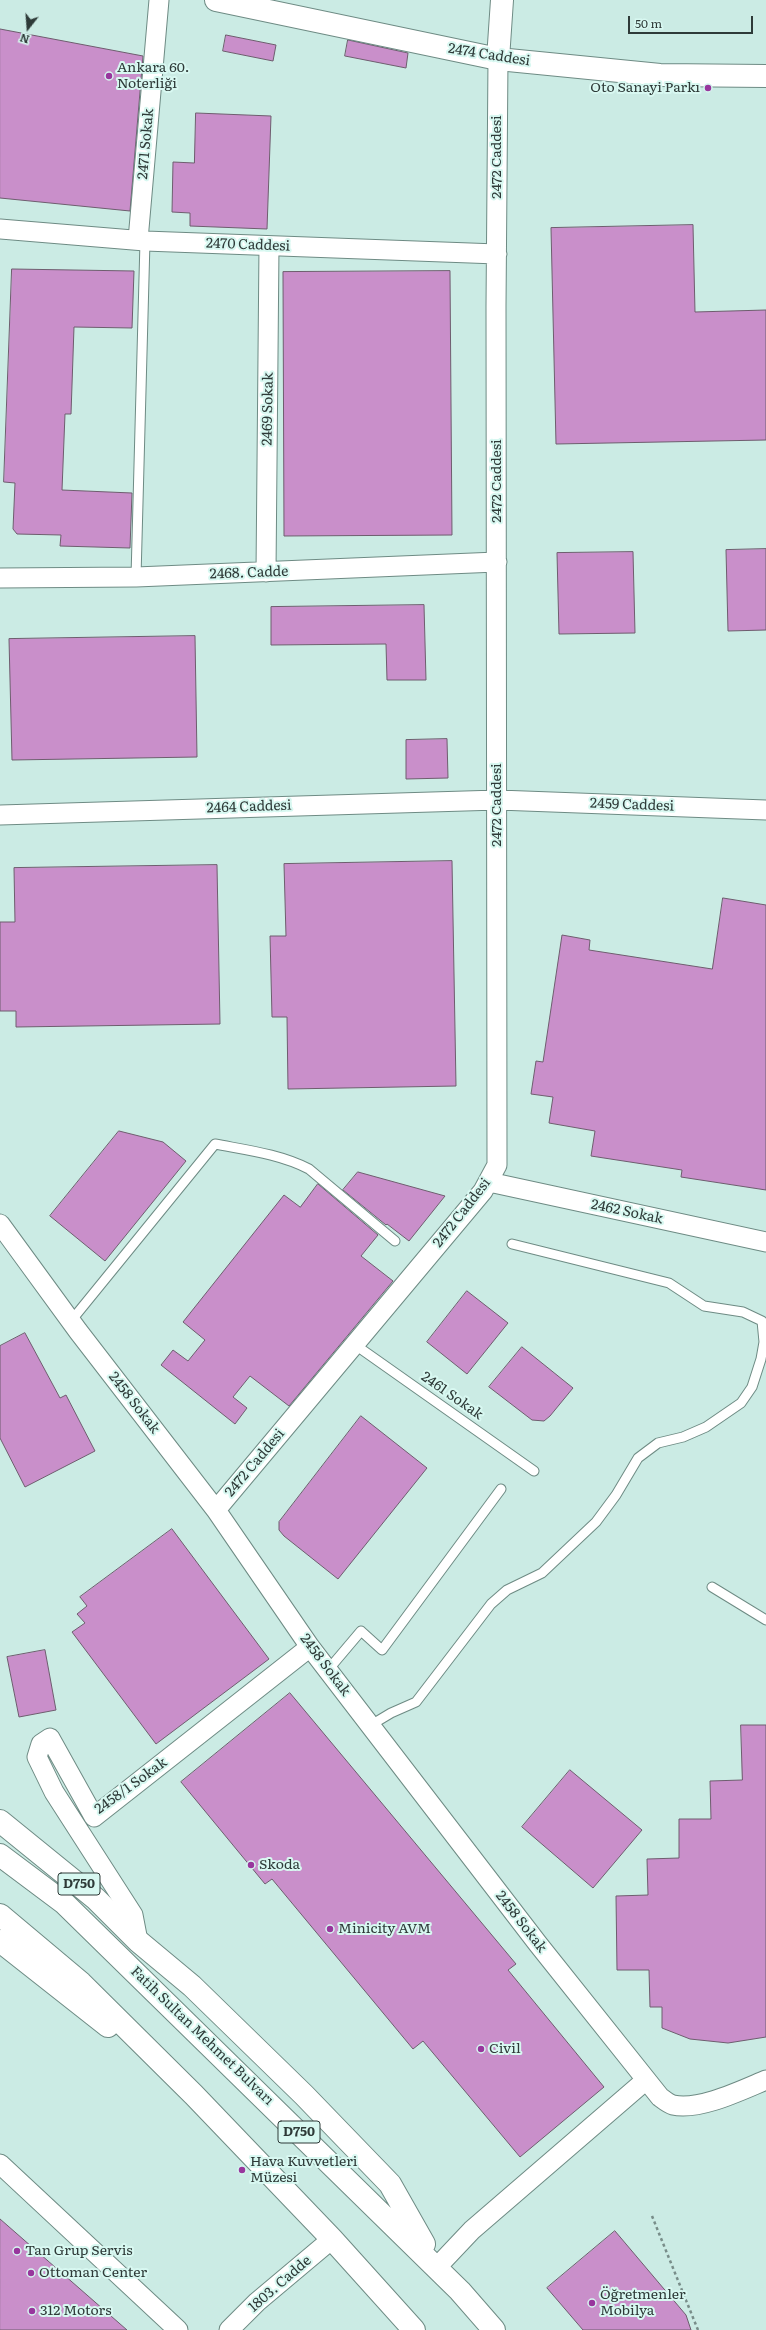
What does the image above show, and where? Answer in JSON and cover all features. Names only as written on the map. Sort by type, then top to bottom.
[{"type":"main road","name":"2474 Caddesi","points":[[216,0],[498,59],[660,75],[766,76]]},
{"type":"main road","name":"2472 Caddesi","points":[[498,59],[502,0]]},
{"type":"main road","points":[[0,1807],[8,1826]]},
{"type":"main road","name":"D750","points":[[8,1826],[96,1899],[138,1941],[162,1996]]},
{"type":"main road","name":"Fatih Sultan Mehmet Bulvarı","points":[[0,1855],[64,1903],[162,1996],[437,2267],[494,2330]]},
{"type":"main road","points":[[0,1915],[81,1983],[194,2094],[332,2239],[414,2330]]},
{"type":"main road","points":[[0,1941],[194,2094]]},
{"type":"main road","points":[[138,1941],[192,1986],[304,2095],[390,2184],[437,2267]]},
{"type":"street","name":"2471 Sokak","points":[[141,241],[159,0]]},
{"type":"street","name":"2472 Caddesi","points":[[216,1510],[489,1182],[497,1165],[498,800],[496,254],[498,59]]},
{"type":"street","name":"2470 Caddesi","points":[[0,229],[141,241],[496,254]]},
{"type":"street","name":"2469 Sokak","points":[[266,572],[269,246]]},
{"type":"street","name":"2468. Cadde","points":[[0,578],[136,577],[497,562]]},
{"type":"street","name":"2459 Caddesi","points":[[498,800],[766,810]]},
{"type":"street","name":"2464 Caddesi","points":[[0,815],[498,800]]},
{"type":"street","name":"2462 Sokak","points":[[489,1182],[766,1242]]},
{"type":"street","name":"2458 Sokak","points":[[0,1224],[71,1321],[216,1510],[310,1647],[533,1938],[660,2097],[672,2105],[685,2106],[712,2100],[766,2080]]},
{"type":"street","name":"2458/1 Sokak","points":[[138,1941],[133,1915],[117,1887],[97,1862],[50,1785],[37,1757],[41,1744],[50,1738],[94,1817],[310,1647]]},
{"type":"street","points":[[437,2267],[472,2230],[646,2080]]},
{"type":"street","points":[[0,2164],[178,2330]]},
{"type":"street","name":"1803. Cadde","points":[[229,2330],[257,2302],[332,2239]]},
{"type":"lane","points":[[136,577],[141,241]]},
{"type":"lane","points":[[71,1321],[214,1144],[276,1156],[295,1162],[309,1169],[395,1241]]},
{"type":"lane","points":[[371,1725],[391,1713],[416,1702],[491,1604],[507,1590],[542,1573],[596,1522],[616,1495],[638,1458],[658,1443],[683,1437],[706,1427],[741,1403],[752,1387],[761,1359],[764,1342],[762,1321],[743,1312],[704,1306],[669,1283],[512,1244]]},
{"type":"lane","name":"2461 Sokak","points":[[354,1344],[534,1471]]},
{"type":"lane","points":[[328,1670],[361,1631],[382,1650],[501,1489]]},
{"type":"lane","points":[[712,1587],[766,1620]]},
{"type":"path","points":[[652,2216],[698,2330]]},
{"type":"building","points":[[0,29],[143,56],[130,211],[0,198]]},
{"type":"building","points":[[226,35],[276,45],[273,61],[223,51]]},
{"type":"building","points":[[348,40],[408,53],[406,68],[345,56]]},
{"type":"building","points":[[196,113],[271,116],[267,229],[190,226],[190,213],[172,212],[173,162],[194,163]]},
{"type":"building","points":[[693,225],[695,312],[766,310],[766,440],[556,444],[551,228]]},
{"type":"building","points":[[12,269],[134,271],[132,328],[74,327],[71,414],[65,414],[62,490],[132,493],[130,548],[60,546],[61,535],[17,534],[13,529],[15,483],[4,482]]},
{"type":"building","points":[[450,271],[452,535],[284,536],[283,272]]},
{"type":"building","points":[[766,549],[766,630],[728,631],[726,550]]},
{"type":"building","points":[[633,552],[635,633],[559,634],[557,553]]},
{"type":"building","points":[[424,605],[426,680],[387,680],[386,644],[271,645],[271,607]]},
{"type":"building","points":[[195,636],[197,757],[12,760],[9,639]]},
{"type":"building","points":[[447,739],[448,778],[406,779],[406,740]]},
{"type":"building","points":[[452,861],[456,1086],[288,1089],[287,1017],[272,1017],[270,936],[286,936],[284,864]]},
{"type":"building","points":[[217,865],[220,1024],[16,1027],[16,1011],[0,1011],[0,922],[15,922],[14,868]]},
{"type":"building","points":[[723,898],[766,905],[766,1190],[681,1177],[682,1170],[591,1156],[595,1131],[549,1123],[553,1097],[531,1094],[536,1061],[543,1062],[562,935],[590,940],[589,950],[712,969]]},
{"type":"building","points":[[119,1131],[163,1142],[186,1161],[105,1261],[50,1216]]},
{"type":"building","points":[[358,1172],[445,1196],[409,1241],[387,1224],[386,1225],[343,1190]]},
{"type":"building","points":[[318,1184],[378,1235],[361,1256],[393,1281],[289,1406],[250,1376],[233,1397],[247,1408],[235,1424],[161,1365],[173,1350],[188,1361],[205,1340],[183,1322],[284,1195],[300,1207]]},
{"type":"building","points":[[467,1291],[508,1323],[467,1374],[427,1342]]},
{"type":"building","points":[[25,1333],[60,1398],[66,1395],[95,1451],[25,1487],[0,1438],[0,1346]]},
{"type":"building","points":[[522,1347],[573,1388],[550,1416],[544,1421],[532,1420],[489,1387]]},
{"type":"building","points":[[361,1416],[427,1468],[338,1579],[284,1536],[279,1530],[279,1522]]},
{"type":"building","points":[[172,1529],[269,1659],[156,1744],[72,1632],[85,1623],[77,1614],[87,1606],[80,1597]]},
{"type":"building","points":[[45,1650],[56,1710],[19,1717],[7,1657]]},
{"type":"building","points":[[290,1693],[516,1964],[508,1970],[604,2087],[520,2157],[423,2041],[413,2049],[272,1879],[265,1884],[181,1782]]},
{"type":"building","points":[[741,1725],[766,1725],[766,2037],[728,2043],[690,2039],[662,2028],[662,2007],[650,2007],[649,1970],[617,1970],[616,1896],[648,1895],[647,1859],[679,1858],[679,1819],[711,1819],[710,1781],[742,1780]]},
{"type":"building","points":[[570,1770],[642,1830],[593,1888],[522,1827]]},
{"type":"building","name":"Ottoman Center","points":[[0,2219],[127,2330],[0,2330]]},
{"type":"building","points":[[615,2231],[686,2315],[691,2330],[583,2330],[547,2288]]},
{"type":"place","name":"Ankara 60. Noterliği","points":[[109,76]]},
{"type":"place","name":"Oto Sanayi Parkı","points":[[708,88]]},
{"type":"place","name":"Skoda","points":[[251,1865]]},
{"type":"place","name":"Minicity AVM","points":[[330,1929]]},
{"type":"place","name":"Civil","points":[[481,2049]]},
{"type":"place","name":"Hava Kuvvetleri Müzesi","points":[[242,2170]]},
{"type":"place","name":"Tan Grup Servis","points":[[17,2251]]},
{"type":"place","name":"Ottoman Center","points":[[31,2273]]},
{"type":"place","name":"Öğretmenler Mobilya","points":[[592,2303]]},
{"type":"place","name":"312 Motors","points":[[32,2311]]}]
